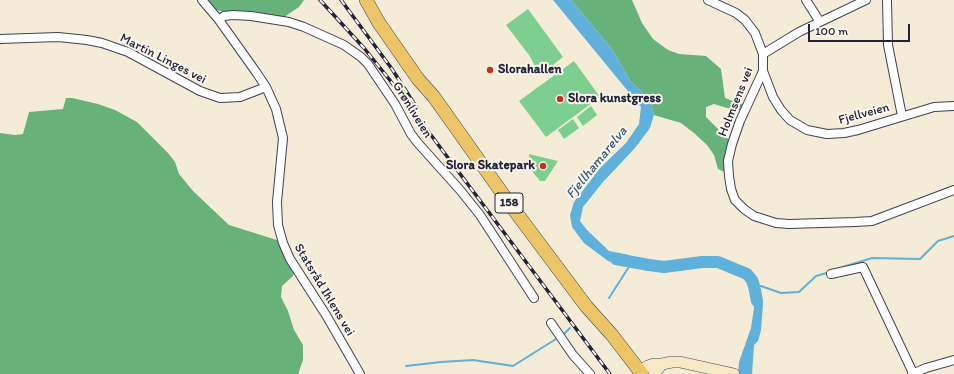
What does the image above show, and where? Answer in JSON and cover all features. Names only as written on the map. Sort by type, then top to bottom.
[{"type":"main road","name":"158","points":[[366,0],[379,23],[418,79],[434,97],[512,208],[639,373]]},
{"type":"main road","points":[[639,373],[654,364],[672,362],[680,362],[730,373]]},
{"type":"main road","points":[[654,374],[662,364]]},
{"type":"street","name":"Statsråd Ihlens vei","points":[[202,0],[219,20],[256,72],[266,87],[276,109],[283,136],[277,202],[278,226],[283,243],[290,259],[326,315],[360,374]]},
{"type":"street","name":"Holmsens vei","points":[[708,0],[736,13],[745,20],[755,33],[763,54],[763,71],[740,121],[728,161],[729,176],[735,200],[744,209],[754,216],[776,223],[789,224],[872,221],[954,190]]},
{"type":"street","points":[[806,0],[820,22]]},
{"type":"street","points":[[763,54],[820,22],[866,0]]},
{"type":"street","points":[[888,0],[888,45],[902,116]]},
{"type":"street","name":"Grønliveien","points":[[219,20],[224,16],[232,14],[289,22],[304,27],[344,46],[361,57],[368,64],[395,104],[417,142],[456,185],[480,215],[534,298]]},
{"type":"street","name":"Martin Linges vei","points":[[0,39],[58,37],[102,43],[128,52],[200,91],[220,98],[240,97],[266,87]]},
{"type":"street","name":"Fjellveien","points":[[763,71],[773,97],[781,110],[790,120],[806,130],[827,134],[837,134],[858,130],[934,107],[954,106]]},
{"type":"street","points":[[831,274],[862,267],[912,374],[938,364],[954,360]]},
{"type":"street","points":[[551,323],[573,355],[590,374]]},
{"type":"green space","points":[[201,0],[304,0],[299,7],[281,19],[214,10]]},
{"type":"green space","points":[[571,0],[632,0],[642,23],[653,39],[668,50],[679,54],[706,56],[721,69],[725,98],[746,106],[740,110],[714,104],[706,107],[706,117],[729,140],[733,176],[718,169],[714,155],[707,145],[694,133],[681,123],[654,115],[650,99],[631,82],[611,48]]},
{"type":"green space","points":[[528,9],[563,57],[540,75],[529,55],[506,25]]},
{"type":"green space","name":"Slora kunstgress","points":[[574,61],[600,97],[546,137],[519,101]]},
{"type":"green space","points":[[66,98],[98,104],[115,110],[137,122],[168,153],[175,162],[179,174],[193,191],[229,225],[280,241],[294,270],[293,276],[282,286],[281,297],[288,311],[294,330],[303,345],[303,360],[298,374],[0,374],[0,133],[15,135],[23,134],[29,112],[63,109]]},
{"type":"green space","points":[[591,106],[597,115],[583,126],[577,117]]},
{"type":"green space","points":[[573,119],[579,128],[564,139],[558,130]]},
{"type":"green space","name":"Slora Skatepark","points":[[529,154],[558,161],[545,181],[540,181],[531,170]]},
{"type":"water","points":[[553,0],[571,0],[611,48],[631,82],[650,99],[654,115],[650,128],[635,148],[603,182],[583,207],[580,221],[587,230],[609,251],[629,255],[632,262],[621,265],[608,261],[584,243],[572,227],[570,215],[574,202],[600,168],[626,143],[639,124],[641,107]]},
{"type":"water","points":[[749,286],[760,286],[763,304],[761,330],[758,341],[754,345],[752,374],[738,374],[739,362],[751,328],[754,308],[753,295]]},
{"type":"waterway","points":[[843,267],[872,258],[920,259],[938,241],[954,236]]},
{"type":"waterway","name":"Fjellhamarelva","points":[[616,259],[664,267],[702,262],[718,262],[747,274],[752,280],[757,301]]},
{"type":"waterway","points":[[609,298],[632,262]]},
{"type":"waterway","points":[[754,286],[761,286],[781,293],[799,292],[816,276],[830,272]]},
{"type":"waterway","points":[[565,333],[570,328]]},
{"type":"waterway","points":[[406,366],[473,360],[513,366],[556,339]]},
{"type":"railway","points":[[320,0],[364,48],[389,79],[610,374]]},
{"type":"railway","points":[[341,0],[392,69],[417,108]]},
{"type":"place","name":"Slorahallen","points":[[490,70]]},
{"type":"place","name":"Slora kunstgress","points":[[560,99]]},
{"type":"place","name":"Slora Skatepark","points":[[543,166]]}]
